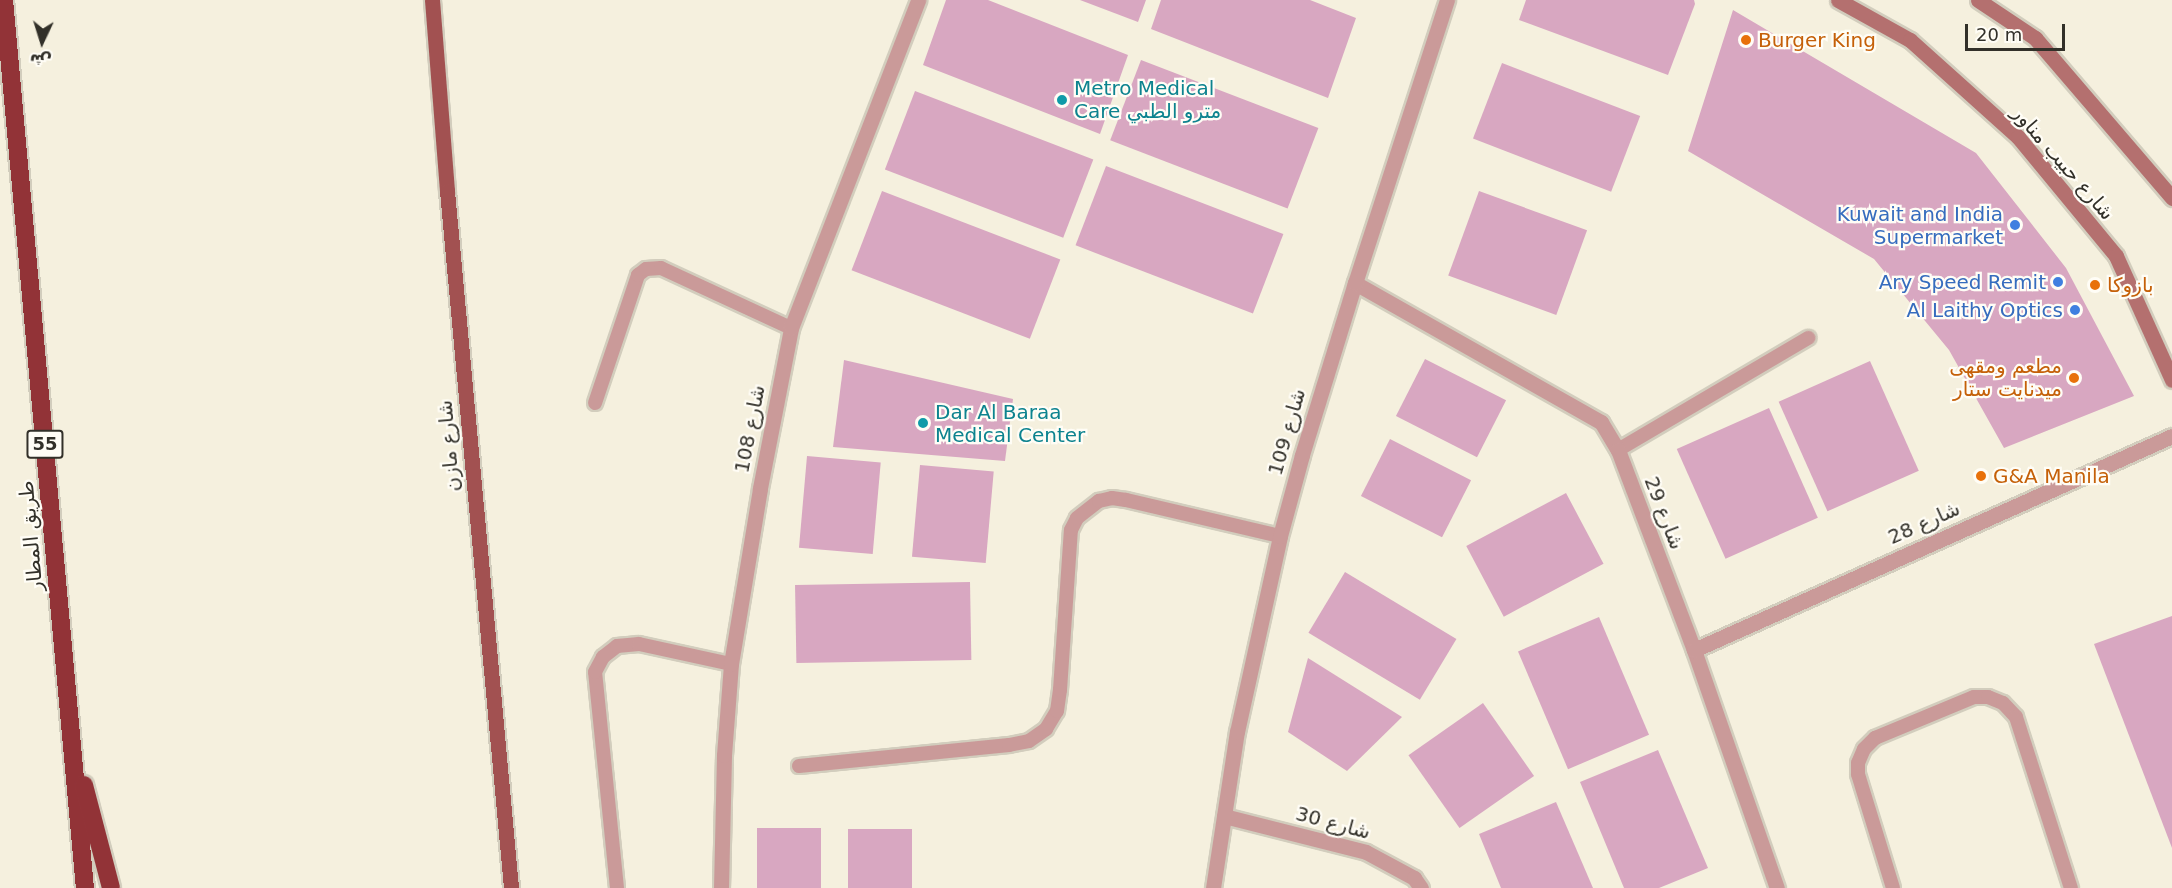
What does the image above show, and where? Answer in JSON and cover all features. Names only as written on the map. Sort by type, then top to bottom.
[{"type":"highway","name":"طريق المطار","points":[[4,0],[10,44],[85,888]]},
{"type":"highway","points":[[10,44],[16,0]]},
{"type":"highway","points":[[71,733],[111,888]]},
{"type":"main road","name":"شارع مازن","points":[[432,0],[447,191],[511,888]]},
{"type":"street","name":"شارع 108","points":[[721,888],[724,755],[731,664],[760,488],[791,328],[918,0]]},
{"type":"street","name":"شارع 109","points":[[1213,888],[1237,732],[1280,536],[1354,283],[1447,0]]},
{"type":"street","name":"شارع حبيب مناور","points":[[1838,0],[1910,40],[2018,137],[2116,256],[2172,380]]},
{"type":"street","points":[[1978,0],[2035,39],[2172,198]]},
{"type":"street","name":"شارع 29","points":[[1354,283],[1600,422],[1618,450],[1694,650],[1777,888]]},
{"type":"street","name":"شارع 28","points":[[1694,650],[2172,435]]},
{"type":"street","name":"شارع 30","points":[[1224,816],[1366,852],[1414,878],[1420,888]]},
{"type":"lane","points":[[595,403],[638,275],[646,268],[661,268],[791,328]]},
{"type":"lane","points":[[1618,450],[1809,338]]},
{"type":"lane","points":[[799,766],[1009,745],[1029,741],[1046,729],[1057,711],[1060,690],[1071,530],[1077,518],[1099,501],[1112,498],[1125,500],[1280,536]]},
{"type":"lane","points":[[617,888],[595,672],[603,657],[617,646],[639,644],[731,664]]},
{"type":"lane","points":[[1893,888],[1858,774],[1858,763],[1863,749],[1875,738],[1974,698],[1988,697],[2003,703],[2016,717],[2071,888]]},
{"type":"building","name":"Metro Medical Care مترو الطبي","points":[[946,0],[988,0],[1128,55],[1100,134],[923,65]]},
{"type":"building","points":[[1080,0],[1146,0],[1138,22]]},
{"type":"building","points":[[1161,0],[1310,0],[1356,18],[1328,98],[1151,29]]},
{"type":"building","points":[[1526,0],[1694,0],[1695,4],[1668,75],[1519,20]]},
{"type":"building","points":[[1733,10],[1976,153],[2066,268],[2134,396],[2004,448],[1949,350],[1874,259],[1688,151]]},
{"type":"building","points":[[1141,60],[1318,128],[1288,208],[1110,140]]},
{"type":"building","points":[[1502,63],[1640,116],[1611,192],[1473,139]]},
{"type":"building","points":[[915,91],[1093,159],[1063,238],[885,169]]},
{"type":"building","points":[[1106,166],[1283,234],[1253,313],[1076,245]]},
{"type":"building","points":[[882,191],[1060,259],[1030,339],[852,270]]},
{"type":"building","points":[[1479,191],[1587,230],[1556,315],[1448,276]]},
{"type":"building","points":[[1425,359],[1506,400],[1477,457],[1396,416]]},
{"type":"building","name":"Dar Al Baraa Medical Center","points":[[844,360],[1013,399],[1005,461],[833,447]]},
{"type":"building","points":[[1870,361],[1919,471],[1827,511],[1779,402]]},
{"type":"building","points":[[1769,408],[1818,518],[1726,559],[1677,449]]},
{"type":"building","points":[[1390,439],[1471,480],[1442,537],[1361,496]]},
{"type":"building","points":[[807,456],[881,462],[873,554],[799,548]]},
{"type":"building","points":[[920,465],[994,471],[986,563],[912,557]]},
{"type":"building","points":[[1566,493],[1604,564],[1504,617],[1466,546]]},
{"type":"building","points":[[1345,572],[1456,639],[1420,700],[1308,633]]},
{"type":"building","points":[[970,582],[971,660],[796,663],[795,585]]},
{"type":"building","points":[[2172,616],[2172,848],[2094,644]]},
{"type":"building","points":[[1599,617],[1649,735],[1568,769],[1518,651]]},
{"type":"building","points":[[1308,658],[1402,717],[1347,771],[1288,732]]},
{"type":"building","points":[[1483,703],[1534,776],[1460,828],[1408,755]]},
{"type":"building","points":[[1658,750],[1708,868],[1659,888],[1624,888],[1580,782]]},
{"type":"building","points":[[1556,802],[1593,888],[1501,888],[1479,834]]},
{"type":"building","points":[[757,828],[821,828],[821,888],[757,888]]},
{"type":"building","points":[[848,829],[912,829],[912,888],[848,888]]},
{"type":"place","name":"Burger King","points":[[1746,40]]},
{"type":"place","name":"Metro Medical Care مترو الطبي","points":[[1062,100]]},
{"type":"place","name":"Kuwait and India Supermarket","points":[[2015,225]]},
{"type":"place","name":"Ary Speed Remit","points":[[2058,282]]},
{"type":"place","name":"بازوكا","points":[[2095,285]]},
{"type":"place","name":"Al Laithy Optics","points":[[2075,310]]},
{"type":"place","name":"مطعم ومقهى ميدنايت ستار","points":[[2074,378]]},
{"type":"place","name":"Dar Al Baraa Medical Center","points":[[923,423]]},
{"type":"place","name":"G&A Manila","points":[[1981,476]]}]
